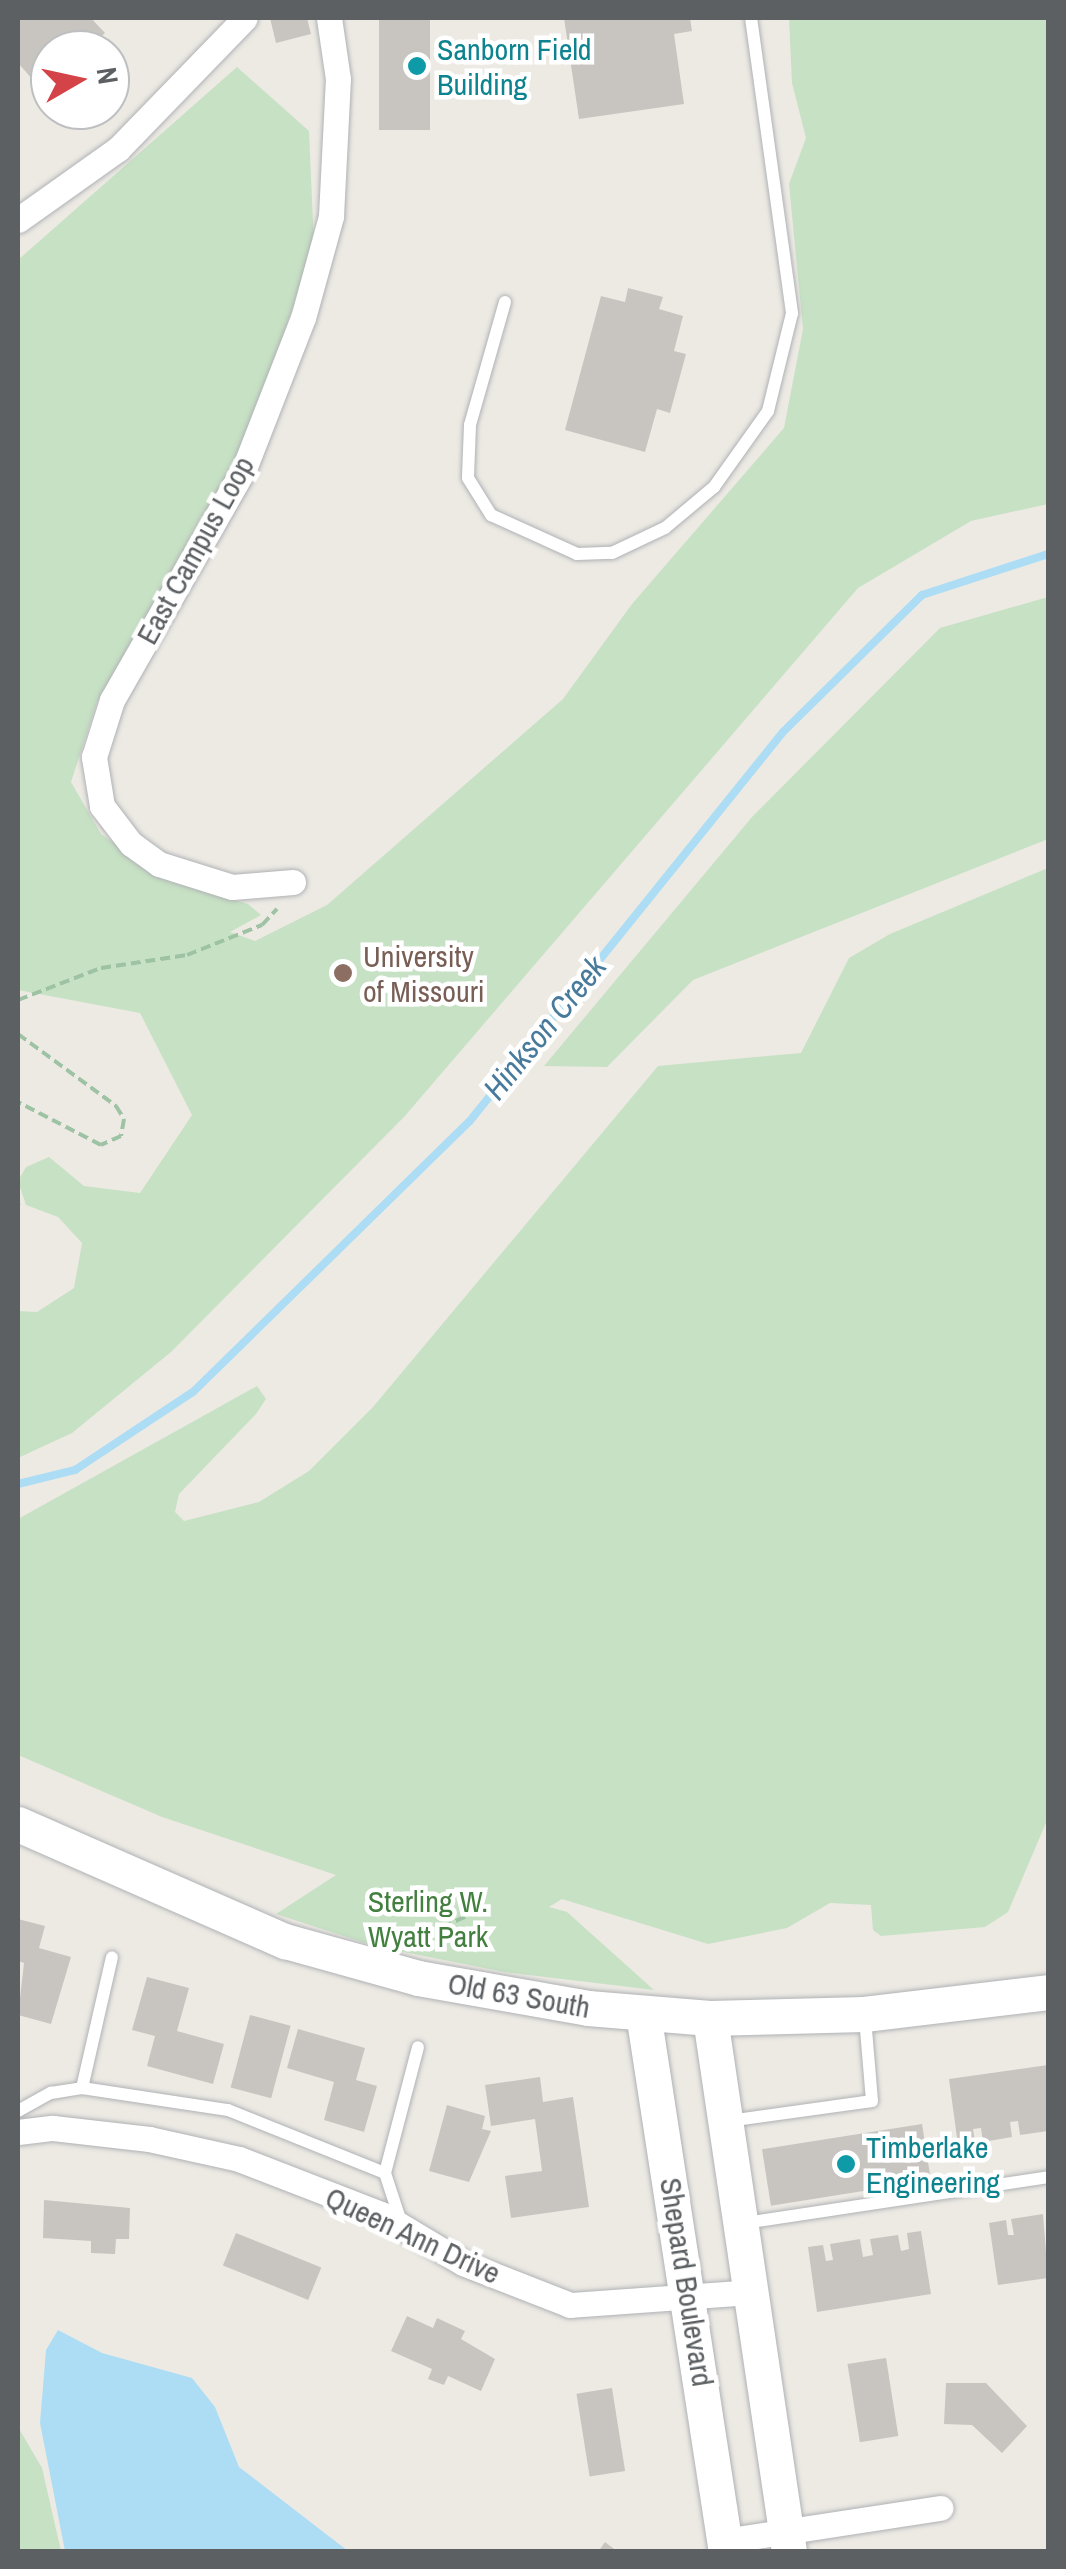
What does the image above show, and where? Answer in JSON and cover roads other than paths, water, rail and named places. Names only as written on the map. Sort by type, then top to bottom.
[{"type":"main road","name":"Old 63 South","points":[[18,1824],[285,1941],[418,1978],[643,2013],[710,2018],[864,2014],[1048,1992]]},
{"type":"main road","name":"Shepard Boulevard","points":[[643,2013],[725,2546]]},
{"type":"main road","name":"Shepard Boulevard","points":[[710,2018],[788,2542]]},
{"type":"street","points":[[18,220],[118,150],[245,18]]},
{"type":"street","name":"East Campus Loop","points":[[288,883],[232,887],[158,864],[131,844],[102,806],[94,757],[112,700],[244,469],[303,318],[331,216],[338,79],[328,18]]},
{"type":"street","name":"Queen Ann Drive","points":[[18,2132],[53,2128],[148,2139],[238,2159],[403,2228],[463,2263],[570,2304],[690,2300],[752,2292]]},
{"type":"street","points":[[725,2546],[788,2542],[940,2508]]},
{"type":"lane","points":[[505,302],[470,424],[468,478],[491,515],[577,554],[612,553],[665,528],[714,487],[768,411],[792,314],[751,18]]},
{"type":"lane","points":[[82,2088],[112,1957]]},
{"type":"lane","points":[[726,2122],[872,2100],[864,2014]]},
{"type":"lane","points":[[403,2228],[385,2173],[418,2047]]},
{"type":"lane","points":[[18,2112],[51,2093],[82,2088],[228,2110],[385,2173]]},
{"type":"lane","points":[[742,2223],[1048,2177]]},
{"type":"water","points":[[58,2330],[102,2353],[192,2378],[215,2407],[239,2467],[348,2551],[65,2551],[40,2423],[46,2350]]},
{"type":"waterway","name":"Hinkson Creek","points":[[18,1484],[75,1470],[193,1392],[469,1122],[783,732],[922,595],[1048,554]]},
{"type":"place","name":"Sanborn Field Building","points":[[417,66]]},
{"type":"place","name":"University of Missouri","points":[[343,973]]},
{"type":"place","name":"Timberlake Engineering","points":[[846,2164]]},
{"type":"park label","name":"Sterling W. Wyatt Park","points":[[428,1918]]}]
